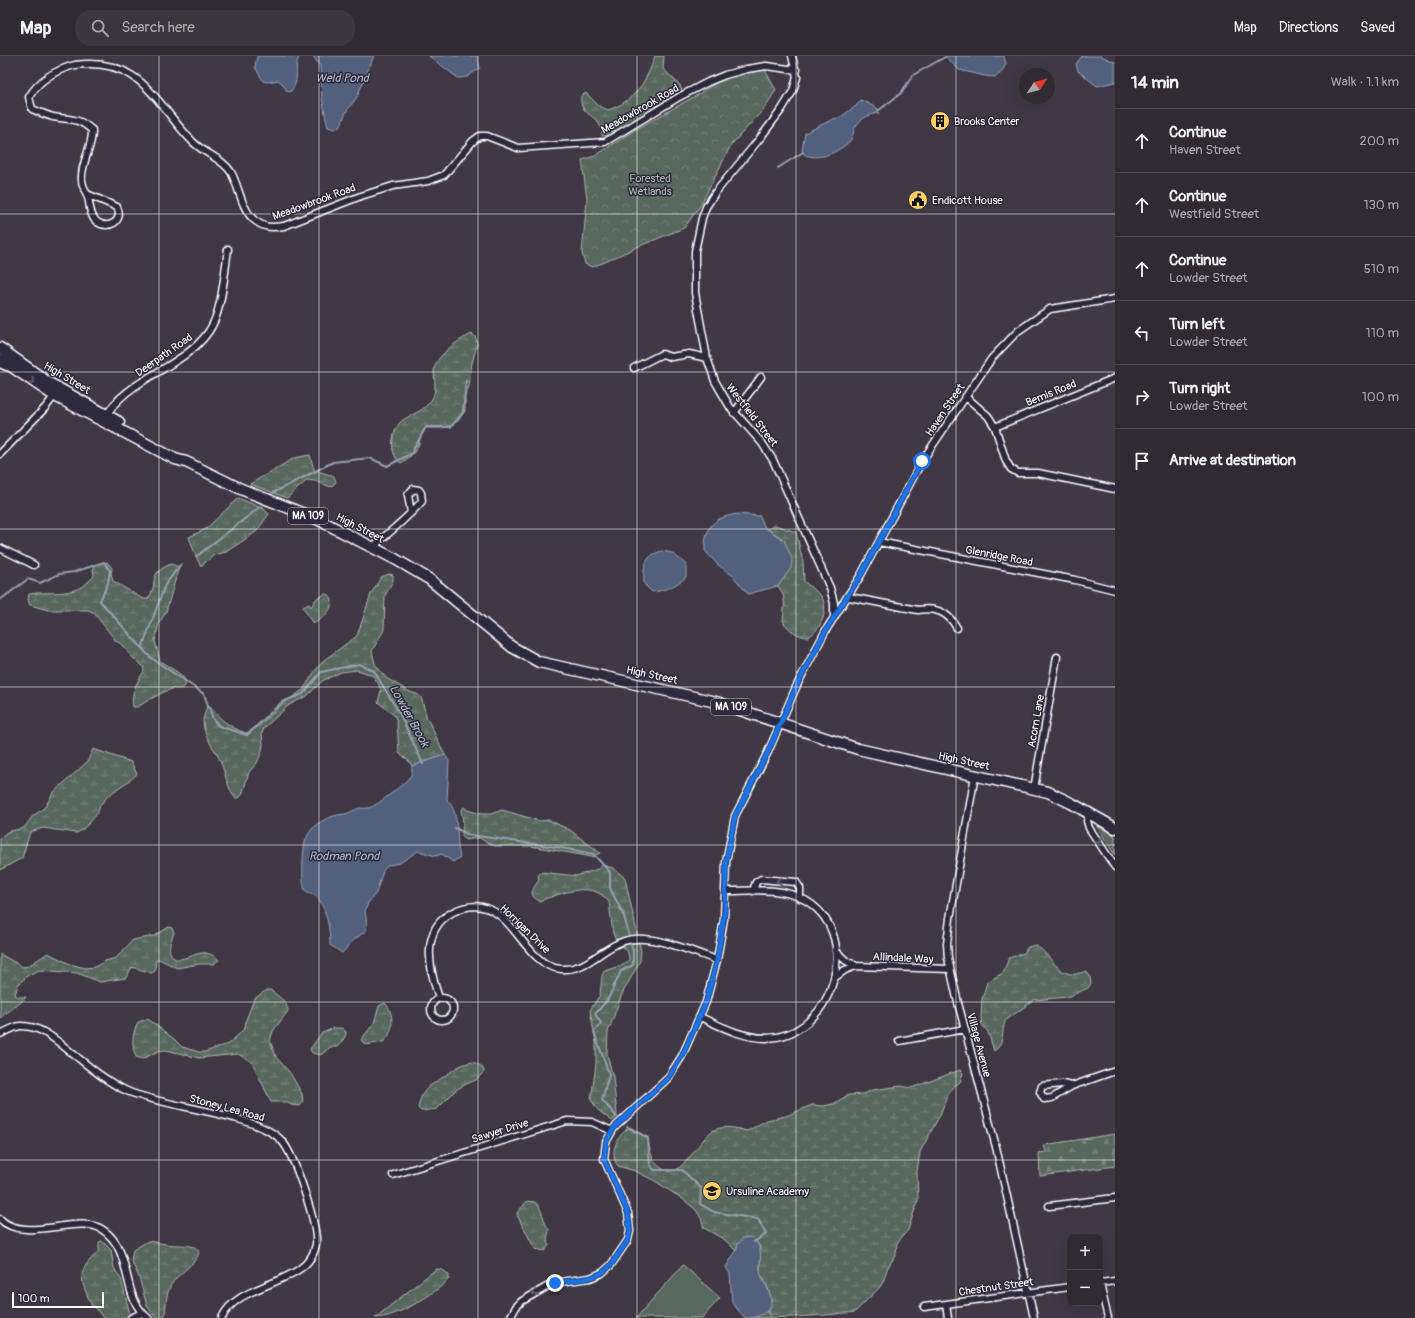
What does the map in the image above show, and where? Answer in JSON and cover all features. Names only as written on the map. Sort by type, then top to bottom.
[{"type":"main road","name":"High Street","points":[[0,348],[57,392]]},
{"type":"main road","name":"High Street","points":[[2,361],[105,418],[178,454],[186,462],[241,490],[317,519],[373,547],[429,579],[500,638],[532,659],[555,666],[716,702],[858,749],[1034,789],[1056,796],[1089,814]]},
{"type":"main road","name":"MA 109","points":[[1089,814],[1115,828]]},
{"type":"street","name":"Westfield Street","points":[[792,56],[796,70],[793,91],[782,109],[745,159],[716,193],[702,218],[695,251],[695,294],[707,358],[720,393],[734,413],[762,442],[780,473],[830,588],[834,602],[834,618]]},
{"type":"street","name":"Meadowbrook Road","points":[[87,194],[117,207],[120,212],[119,219],[114,224],[105,225],[97,221],[91,214],[87,194],[82,182],[83,170],[92,138],[92,130],[84,123],[74,118],[53,116],[32,109],[29,97],[35,87],[53,73],[90,62],[111,64],[124,69],[136,76],[148,87],[194,143],[223,162],[231,172],[247,210],[252,218],[261,225],[271,228],[284,226],[361,196],[393,186],[428,181],[444,175],[480,136],[488,136],[518,148],[605,142],[679,97],[725,75],[766,66],[796,70]]},
{"type":"street","name":"Deerpath Road","points":[[105,418],[119,399],[194,347],[207,334],[216,317],[228,249]]},
{"type":"street","name":"Haven Street","points":[[834,618],[849,597],[922,461],[986,366],[1003,345],[1042,313],[1056,307],[1115,299]]},
{"type":"street","points":[[634,368],[662,354],[671,357],[689,354],[707,358]]},
{"type":"street","points":[[734,413],[761,377]]},
{"type":"street","name":"Bemis Road","points":[[995,428],[1115,378]]},
{"type":"street","points":[[0,454],[45,408],[57,392]]},
{"type":"street","points":[[966,397],[988,416],[995,428],[1006,461],[1011,469],[1018,473],[1038,473],[1115,490]]},
{"type":"street","points":[[373,547],[411,513]]},
{"type":"street","name":"Glenridge Road","points":[[879,542],[1075,580],[1115,590]]},
{"type":"street","points":[[0,548],[34,566]]},
{"type":"street","points":[[849,597],[918,610],[929,608],[943,612],[952,619],[957,628]]},
{"type":"street","points":[[510,1318],[520,1303],[550,1285],[560,1282],[590,1278],[602,1273],[611,1265],[626,1242],[630,1231],[628,1213],[604,1159],[605,1145],[612,1131],[668,1078],[682,1056],[700,1017],[717,960],[724,919],[726,862],[735,816],[764,761],[797,685],[834,618]]},
{"type":"street","name":"Acorn Lane","points":[[1034,789],[1057,658]]},
{"type":"street","name":"Village Avenue","points":[[975,775],[948,932],[947,954],[996,1147],[1034,1318]]},
{"type":"street","points":[[1089,814],[1087,821],[1089,828],[1115,867]]},
{"type":"street","points":[[754,891],[756,882],[761,879],[796,882],[800,888],[800,898]]},
{"type":"street","points":[[700,1017],[745,1035],[766,1038],[786,1034],[803,1026],[816,1015],[826,999],[834,978],[836,951],[834,936],[826,919],[813,906],[800,898],[778,892],[725,891]]},
{"type":"street","name":"Horrigan Drive","points":[[439,998],[432,971],[430,937],[436,927],[446,916],[468,906],[483,907],[494,912],[539,958],[552,967],[561,969],[579,966],[629,940],[650,939],[717,960]]},
{"type":"street","points":[[836,951],[845,960],[856,966]]},
{"type":"street","name":"Allindale Way","points":[[834,978],[845,970],[856,966],[950,969]]},
{"type":"street","name":"Stoney Lea Road","points":[[0,1034],[19,1026],[37,1029],[56,1040],[77,1058],[117,1086],[128,1091],[174,1105],[243,1121],[270,1130],[281,1139],[289,1152],[314,1226],[316,1244],[311,1259],[289,1275],[242,1298],[231,1306],[222,1318]]},
{"type":"street","points":[[899,1041],[965,1029]]},
{"type":"street","points":[[1072,1086],[1062,1084],[1044,1085],[1040,1090],[1040,1095],[1044,1099],[1049,1099],[1072,1086],[1115,1071]]},
{"type":"street","name":"Sawyer Drive","points":[[393,1175],[567,1121],[592,1122],[612,1131]]},
{"type":"street","points":[[1049,1206],[1115,1198]]},
{"type":"street","points":[[0,1219],[14,1228],[30,1229],[94,1226],[104,1230],[117,1244],[124,1259],[131,1289],[142,1313],[148,1318]]},
{"type":"street","points":[[1103,1283],[1115,1281]]},
{"type":"street","name":"Chestnut Street","points":[[924,1307],[1067,1287]]},
{"type":"street","points":[[1103,1297],[1108,1318]]},
{"type":"street","points":[[946,1304],[948,1318]]},
{"type":"street","points":[[130,1318],[142,1313]]},
{"type":"green space","points":[[655,56],[664,56],[663,69],[680,85],[682,91],[612,134],[602,136],[599,123],[583,108],[581,96],[586,93],[599,106],[608,110],[625,102],[643,82]]},
{"type":"green space","name":"Forested Wetlands","points":[[755,70],[765,70],[776,90],[764,109],[731,145],[700,206],[684,228],[592,267],[585,264],[582,253],[587,199],[582,160],[595,156],[633,131],[699,94],[726,76]]},
{"type":"green space","points":[[472,334],[476,338],[477,345],[472,363],[469,386],[465,396],[465,411],[458,421],[451,425],[442,428],[426,428],[415,451],[409,458],[401,463],[394,455],[392,445],[396,429],[405,418],[424,408],[434,396],[434,371],[438,360],[454,344]]},
{"type":"green space","points":[[310,455],[314,470],[334,476],[336,482],[331,487],[315,481],[307,480],[287,498],[250,484],[294,458]]},
{"type":"green space","points":[[238,498],[264,509],[269,514],[256,532],[226,552],[214,555],[201,566],[189,537],[206,529]]},
{"type":"green space","points":[[775,525],[796,532],[803,562],[804,581],[821,596],[824,601],[825,607],[823,619],[813,634],[808,637],[801,636],[794,632],[787,627],[783,621],[784,598],[778,586],[791,568],[784,540],[768,529]]},
{"type":"green space","points":[[107,562],[112,568],[111,573],[113,581],[143,599],[148,599],[153,588],[155,575],[158,572],[171,564],[179,567],[166,612],[159,623],[155,641],[160,661],[180,674],[187,682],[184,687],[165,692],[138,707],[133,707],[132,697],[144,671],[143,666],[131,656],[120,643],[116,641],[94,613],[89,610],[48,610],[30,605],[28,600],[29,594],[64,592],[79,588],[94,576],[93,569],[97,564]]},
{"type":"green space","points":[[389,574],[393,575],[393,580],[385,596],[384,630],[372,651],[375,664],[386,678],[421,697],[427,718],[445,755],[412,766],[409,761],[399,753],[397,722],[395,716],[378,702],[381,690],[373,676],[357,670],[341,672],[322,681],[307,696],[289,705],[264,728],[262,733],[262,751],[257,763],[249,772],[242,795],[239,798],[235,798],[228,784],[220,760],[209,741],[203,726],[203,720],[208,704],[225,722],[240,731],[246,733],[258,727],[282,704],[303,690],[324,660],[357,636],[371,594],[381,577]]},
{"type":"green space","points":[[325,594],[329,595],[332,600],[332,605],[326,615],[313,624],[303,607],[309,604],[311,607],[316,599]]},
{"type":"green space","points":[[93,749],[131,762],[137,774],[105,799],[100,805],[96,815],[87,826],[76,833],[43,828],[30,832],[22,858],[0,870],[0,838],[7,832],[24,828],[32,817],[45,807],[53,793],[87,762]]},
{"type":"green space","points":[[464,807],[467,810],[481,814],[491,814],[502,810],[540,821],[549,820],[570,830],[600,853],[592,857],[531,846],[495,846],[479,838],[465,840],[462,836],[463,822],[461,810]]},
{"type":"green space","points":[[1096,825],[1115,836],[1115,855]]},
{"type":"green space","points":[[602,865],[613,868],[625,878],[641,951],[640,961],[622,994],[608,1032],[607,1054],[613,1077],[617,1114],[615,1119],[612,1121],[598,1110],[591,1100],[596,1064],[596,1043],[590,1010],[600,995],[604,971],[623,965],[629,960],[628,952],[616,940],[613,934],[609,902],[602,895],[594,891],[576,890],[539,901],[533,896],[532,893],[539,879],[538,874],[541,872],[576,876],[598,869]]},
{"type":"green space","points":[[169,927],[172,928],[174,933],[170,944],[170,953],[175,959],[182,959],[197,954],[207,953],[213,955],[219,960],[214,964],[199,964],[177,968],[159,959],[156,960],[155,971],[152,973],[132,967],[126,978],[100,982],[77,973],[39,970],[27,976],[18,985],[15,995],[19,997],[26,997],[0,1018],[0,954],[23,967],[28,966],[48,953],[70,964],[85,968],[95,967],[105,961],[116,958],[133,940],[154,936]]},
{"type":"green space","points":[[1035,945],[1063,971],[1069,974],[1077,974],[1086,971],[1090,976],[1091,984],[1088,988],[1068,997],[1034,1000],[1005,1021],[1000,1045],[994,1051],[988,1032],[982,1025],[981,1017],[982,999],[987,982],[1003,973],[1009,958],[1024,953],[1028,947]]},
{"type":"green space","points":[[267,990],[270,990],[279,997],[287,1007],[288,1011],[273,1031],[270,1041],[276,1057],[290,1073],[302,1094],[303,1103],[300,1106],[291,1105],[286,1102],[271,1102],[252,1062],[238,1054],[199,1058],[166,1050],[158,1051],[143,1059],[136,1057],[134,1053],[134,1031],[138,1022],[148,1019],[182,1047],[199,1052],[205,1052],[228,1044],[245,1028],[246,1020],[254,999]]},
{"type":"green space","points":[[385,1003],[392,1018],[389,1034],[383,1042],[366,1045],[361,1040],[374,1023],[379,1006]]},
{"type":"green space","points":[[334,1028],[342,1028],[346,1032],[344,1038],[337,1047],[330,1047],[321,1055],[312,1053],[310,1049],[322,1033]]},
{"type":"green space","points":[[472,1062],[481,1066],[484,1072],[476,1080],[456,1090],[437,1109],[421,1111],[418,1108],[421,1097],[429,1086],[459,1066]]},
{"type":"green space","points":[[960,1070],[963,1073],[960,1082],[952,1088],[940,1115],[920,1152],[917,1171],[918,1200],[908,1230],[897,1243],[896,1254],[887,1269],[880,1287],[855,1312],[778,1318],[752,1318],[758,1316],[772,1300],[767,1285],[760,1273],[760,1247],[756,1241],[738,1243],[736,1251],[725,1240],[704,1228],[701,1218],[696,1210],[684,1200],[655,1181],[635,1171],[618,1166],[615,1161],[614,1150],[618,1139],[630,1127],[647,1137],[654,1160],[660,1167],[671,1171],[678,1169],[708,1134],[718,1128],[730,1128],[747,1131],[767,1120],[786,1116],[812,1105],[823,1106],[833,1104],[848,1095],[864,1094],[872,1090],[901,1086],[911,1088]]},
{"type":"green space","points":[[1115,1134],[1115,1166],[1040,1176],[1039,1153],[1046,1152],[1044,1145]]},
{"type":"green space","points":[[527,1201],[535,1202],[538,1205],[549,1230],[547,1239],[549,1245],[545,1251],[535,1249],[518,1217],[517,1213]]},
{"type":"green space","points":[[102,1241],[111,1250],[114,1268],[121,1279],[131,1318],[103,1318],[96,1308],[92,1306],[85,1289],[82,1276],[83,1271],[86,1265],[99,1251],[99,1242]]},
{"type":"green space","points":[[148,1241],[169,1245],[189,1246],[199,1251],[195,1260],[176,1278],[169,1288],[165,1315],[161,1318],[155,1317],[147,1306],[139,1277],[131,1260],[133,1250]]},
{"type":"green space","points":[[683,1265],[720,1298],[702,1318],[636,1318]]},
{"type":"green space","points":[[436,1269],[443,1270],[449,1275],[449,1279],[443,1285],[425,1298],[404,1310],[384,1317],[375,1318]]},
{"type":"water","name":"Weld Pond","points":[[257,56],[300,56],[297,65],[296,83],[290,92],[287,91],[278,80],[268,82],[263,81],[255,67]]},
{"type":"water","name":"Weld Pond","points":[[313,56],[374,56],[357,97],[346,112],[341,125],[335,129],[328,127],[327,124],[322,98],[320,66]]},
{"type":"water","points":[[429,56],[477,56],[480,68],[467,77],[458,78]]},
{"type":"water","points":[[945,56],[1004,56],[1006,64],[1001,73],[995,77],[985,76],[959,70]]},
{"type":"water","points":[[1082,56],[1101,56],[1115,62],[1115,82],[1097,86],[1078,71],[1076,64]]},
{"type":"water","points":[[861,100],[877,108],[879,113],[867,116],[861,120],[856,126],[849,142],[828,155],[815,157],[804,154],[802,150],[805,133],[833,119],[839,118],[856,106]]},
{"type":"water","points":[[738,514],[760,516],[765,528],[784,540],[792,559],[791,568],[778,586],[748,594],[733,576],[717,564],[705,551],[706,535],[712,524],[717,520],[730,515]]},
{"type":"water","points":[[662,551],[672,553],[686,564],[686,577],[679,583],[670,587],[652,592],[644,584],[646,563],[651,556]]},
{"type":"water","name":"Rodman Pond","points":[[445,755],[449,761],[447,800],[451,805],[456,819],[460,857],[453,862],[442,854],[436,856],[418,851],[400,863],[388,865],[383,871],[376,893],[368,903],[365,911],[367,924],[366,931],[355,939],[342,953],[330,945],[327,921],[321,903],[317,897],[305,890],[303,859],[307,836],[316,825],[333,816],[347,814],[359,808],[368,808],[375,805],[409,778],[411,775],[412,766]]},
{"type":"water","points":[[751,1237],[759,1247],[761,1275],[769,1293],[771,1307],[760,1316],[745,1318],[732,1303],[730,1274],[726,1267],[736,1251],[738,1244],[743,1238]]},
{"type":"waterway","points":[[878,111],[901,93],[913,75],[945,57]]},
{"type":"waterway","points":[[778,168],[803,152]]},
{"type":"waterway","points":[[269,495],[333,462],[370,458],[387,466],[411,454],[426,427],[451,427],[463,412],[466,381]]},
{"type":"waterway","points":[[197,556],[261,506]]},
{"type":"waterway","name":"Lowder Brook","points":[[0,600],[28,579],[40,583],[59,574],[74,572],[104,562],[110,571],[108,583],[100,601],[150,657],[204,694],[213,719],[219,726],[247,735],[282,702],[303,694],[321,672],[359,664],[374,671],[401,716],[423,764]]},
{"type":"waterway","points":[[142,648],[165,585],[181,564]]},
{"type":"waterway","name":"Lowder Brook","points":[[455,828],[469,835],[557,847],[593,854],[610,872],[610,888],[624,916],[633,952],[633,965],[621,971],[608,999],[595,1014],[601,1023],[594,1032],[609,1074],[602,1100],[617,1117]]},
{"type":"waterway","name":"Lowder Brook","points":[[627,1127],[648,1138],[650,1164],[654,1170],[682,1170],[701,1188],[700,1204],[714,1212],[758,1219],[766,1234],[754,1242]]},
{"type":"waterway","name":"Lowder Brook","points":[[768,1310],[771,1318]]},
{"type":"place","name":"Brooks Center","points":[[940,121]]},
{"type":"place","name":"Endicott House","points":[[918,200]]},
{"type":"place","name":"Ursuline Academy","points":[[712,1191]]},
{"type":"route","points":[[555,1283],[590,1278],[602,1273],[611,1265],[628,1240],[630,1231],[628,1213],[605,1164],[604,1149],[606,1142],[614,1128],[626,1119],[641,1102],[668,1078],[682,1056],[706,1002],[720,950],[725,910],[726,862],[735,816],[764,761],[797,685],[826,630],[849,597],[922,461]]}]
